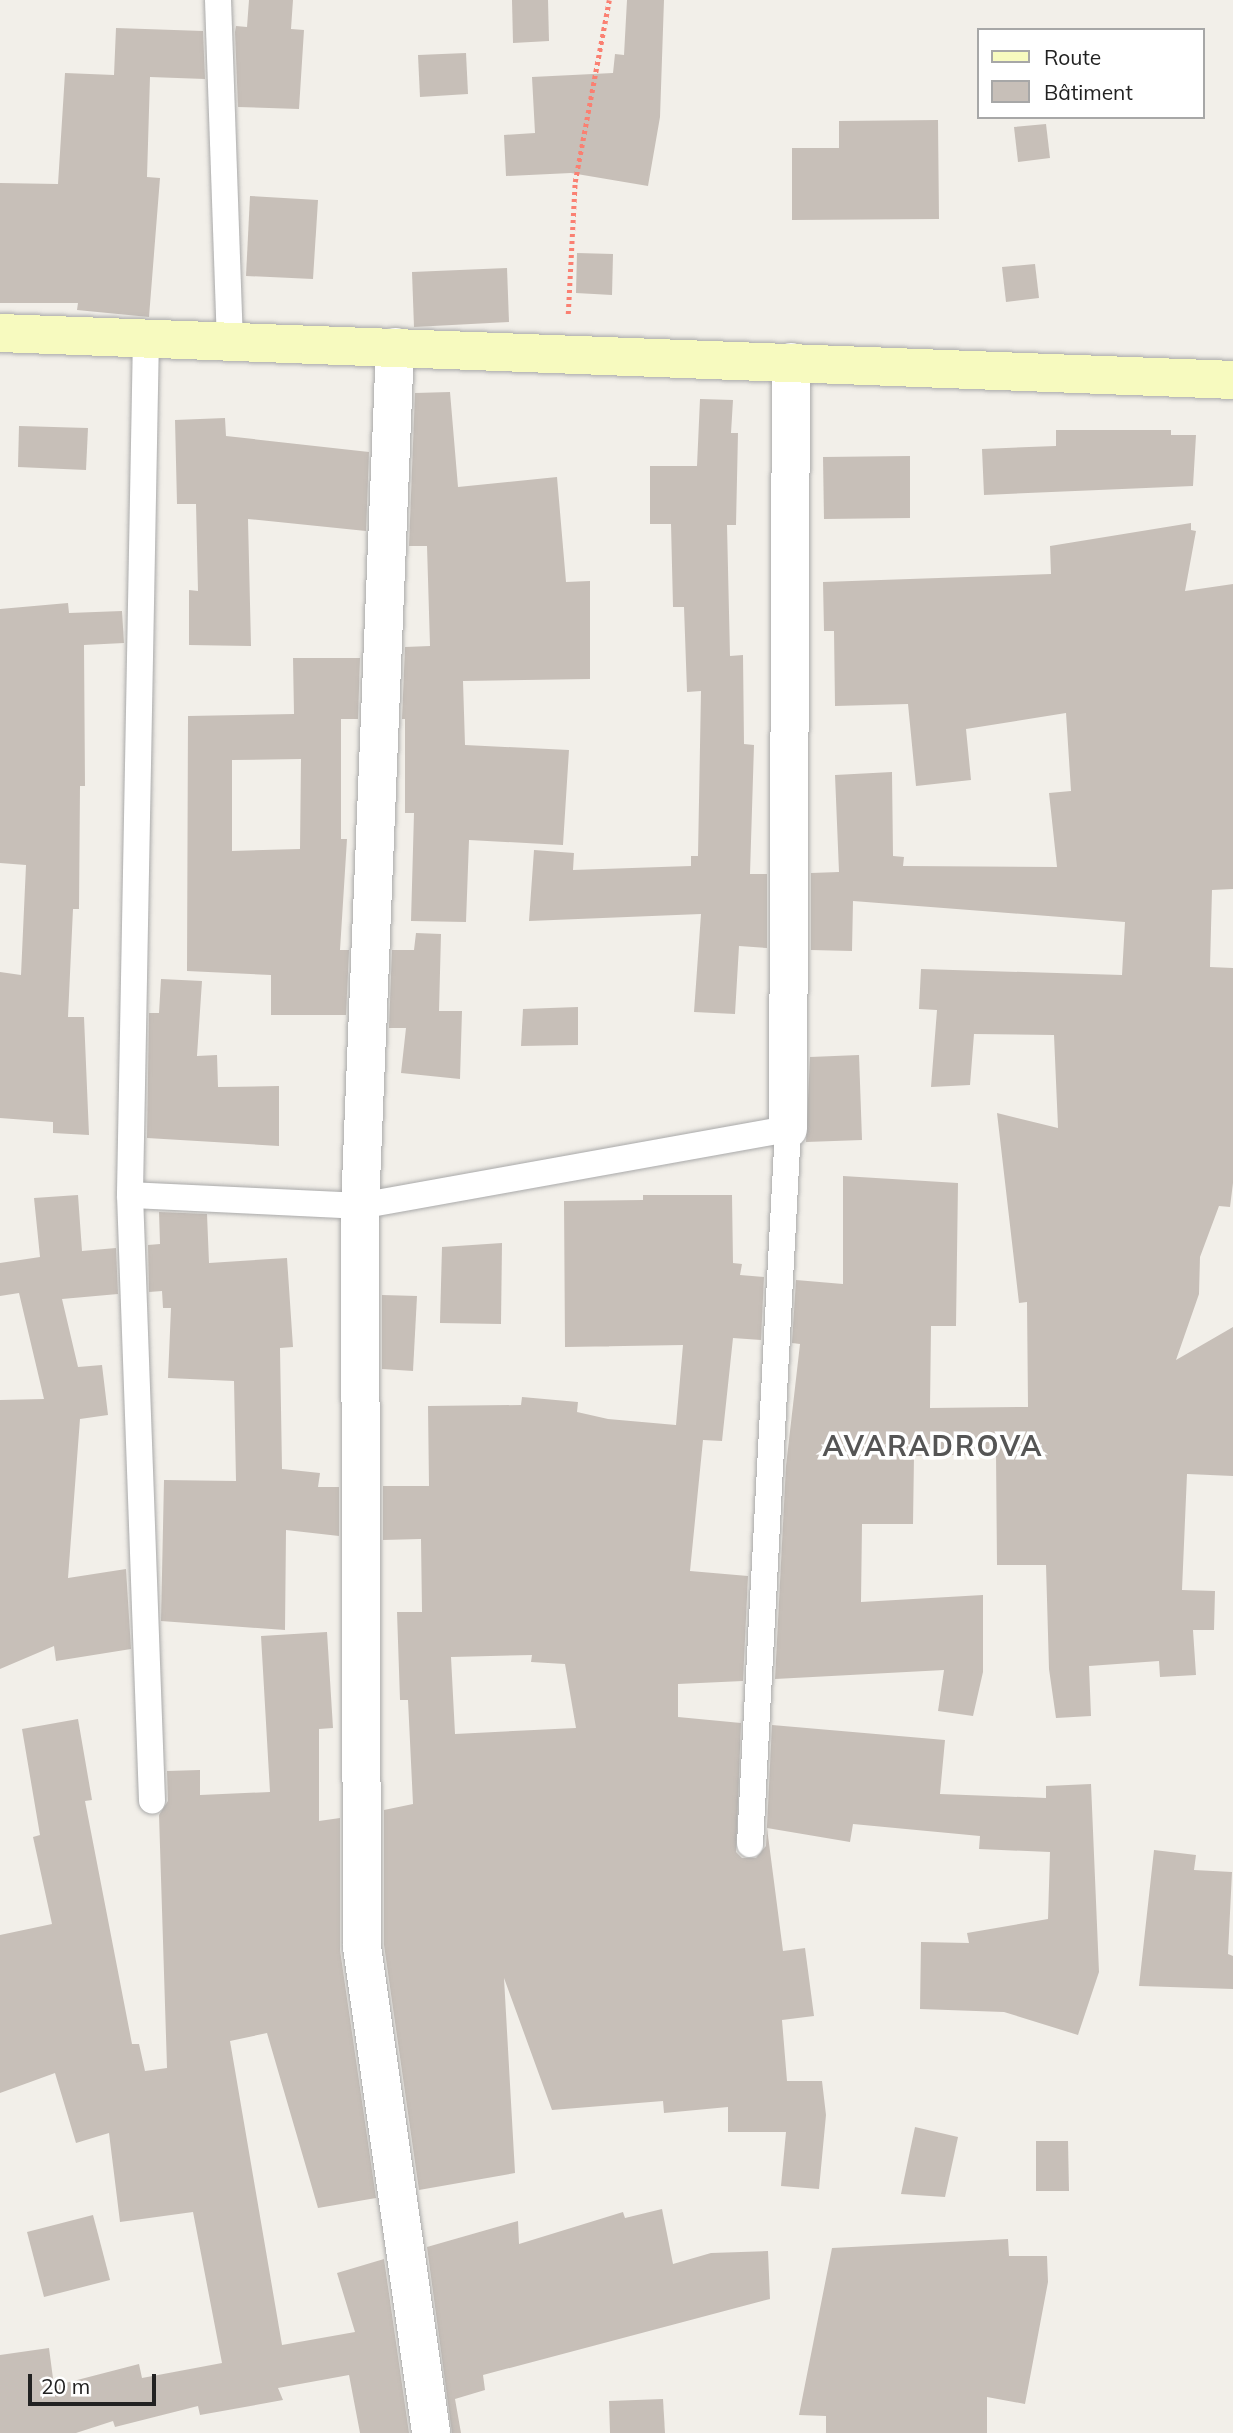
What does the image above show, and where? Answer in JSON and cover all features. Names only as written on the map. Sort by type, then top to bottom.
[{"type":"street","points":[[0,333],[230,339],[1233,380]]},
{"type":"street","points":[[395,347],[360,1206],[362,1947],[431,2433]]},
{"type":"street","points":[[788,1129],[791,362]]},
{"type":"lane","points":[[218,0],[230,339]]},
{"type":"lane","points":[[146,336],[130,1195],[152,1801]]},
{"type":"lane","points":[[130,1195],[360,1206],[788,1129],[750,1844]]},
{"type":"path","points":[[566,353],[575,182],[610,0]]},
{"type":"building","points":[[249,0],[293,0],[291,29],[304,30],[299,109],[238,107],[235,32],[236,26],[247,27]]},
{"type":"building","points":[[512,0],[548,0],[549,41],[513,43]]},
{"type":"building","points":[[627,0],[664,0],[660,117],[648,186],[571,173],[506,176],[504,135],[535,133],[532,77],[613,73],[615,54],[624,55]]},
{"type":"building","points":[[116,28],[203,31],[205,79],[150,77],[147,177],[160,178],[149,317],[77,310],[78,303],[0,303],[0,183],[58,184],[65,73],[114,75]]},
{"type":"building","points":[[466,53],[468,94],[420,97],[418,55]]},
{"type":"building","points":[[938,120],[939,219],[792,220],[792,148],[839,148],[839,121]]},
{"type":"building","points":[[1046,124],[1050,158],[1018,162],[1014,127]]},
{"type":"building","points":[[250,196],[318,200],[313,279],[246,276]]},
{"type":"building","points":[[577,253],[613,254],[612,295],[576,293]]},
{"type":"building","points":[[1035,264],[1039,298],[1006,302],[1002,267]]},
{"type":"building","points":[[507,268],[509,322],[414,327],[412,272]]},
{"type":"building","points":[[450,392],[458,487],[557,477],[566,582],[590,581],[590,679],[463,681],[465,745],[569,750],[563,845],[469,840],[466,922],[411,921],[414,813],[405,813],[405,719],[402,719],[405,647],[430,646],[427,546],[409,546],[415,393]]},
{"type":"building","points":[[700,399],[733,400],[731,433],[738,433],[736,525],[727,525],[730,656],[743,655],[744,744],[754,745],[750,874],[767,874],[767,948],[739,946],[735,1014],[694,1012],[701,914],[529,921],[534,850],[574,853],[573,870],[691,866],[691,856],[698,856],[701,691],[687,692],[684,607],[673,607],[671,524],[650,524],[650,466],[697,466]]},
{"type":"building","points":[[225,418],[226,436],[369,452],[366,531],[248,519],[251,646],[189,645],[189,590],[198,591],[196,504],[177,504],[175,420]]},
{"type":"building","points":[[19,426],[88,428],[86,470],[18,467]]},
{"type":"building","points":[[1056,430],[1171,430],[1171,435],[1196,435],[1193,486],[984,495],[982,449],[1056,446]]},
{"type":"building","points":[[910,456],[910,518],[824,519],[823,457]]},
{"type":"building","points":[[1191,523],[1191,530],[1196,531],[1185,591],[1233,584],[1233,889],[1212,890],[1210,967],[1233,968],[1233,1183],[1230,1207],[1219,1206],[1200,1257],[1199,1294],[1176,1360],[1233,1327],[1233,1476],[1187,1474],[1182,1590],[1215,1591],[1214,1630],[1193,1630],[1196,1675],[1160,1677],[1159,1661],[1089,1666],[1091,1716],[1056,1718],[1049,1669],[1046,1565],[997,1565],[996,1454],[914,1456],[913,1524],[862,1524],[861,1602],[983,1595],[983,1672],[973,1716],[938,1711],[944,1670],[775,1679],[786,1466],[800,1344],[792,1343],[796,1280],[843,1284],[843,1176],[958,1183],[956,1326],[931,1326],[930,1408],[1028,1407],[1027,1302],[1019,1303],[997,1113],[1058,1128],[1054,1035],[974,1034],[970,1085],[931,1087],[937,1010],[919,1009],[921,969],[1122,975],[1125,922],[853,901],[852,951],[811,950],[811,873],[839,872],[835,775],[892,772],[893,856],[904,857],[903,866],[1057,867],[1049,793],[1071,791],[1066,713],[966,729],[971,780],[916,786],[908,704],[835,706],[834,631],[824,631],[823,582],[1051,574],[1050,546]]},
{"type":"building","points":[[68,603],[69,613],[122,611],[124,643],[84,645],[85,786],[80,786],[79,909],[73,909],[68,1017],[84,1017],[89,1135],[53,1133],[53,1122],[0,1118],[0,972],[21,975],[26,865],[0,863],[0,609]]},
{"type":"building","points":[[293,658],[360,658],[358,719],[341,719],[341,839],[347,839],[340,950],[349,950],[346,1015],[271,1015],[271,975],[187,971],[188,716],[294,714]],"holes":[[[301,759],[300,849],[232,851],[232,760]]]},
{"type":"building","points":[[416,933],[441,934],[439,1011],[462,1011],[460,1079],[401,1073],[406,1028],[389,1028],[392,950],[414,950]]},
{"type":"building","points":[[161,979],[202,981],[197,1056],[217,1055],[218,1087],[279,1086],[279,1146],[147,1138],[149,1013],[159,1013]]},
{"type":"building","points":[[578,1007],[578,1045],[521,1046],[523,1009]]},
{"type":"building","points":[[859,1055],[862,1140],[806,1142],[810,1057]]},
{"type":"building","points":[[78,1195],[82,1251],[116,1248],[118,1294],[62,1299],[78,1367],[102,1365],[108,1415],[80,1419],[68,1578],[126,1569],[131,1649],[56,1661],[54,1646],[0,1669],[0,1400],[44,1399],[19,1293],[0,1296],[0,1263],[40,1257],[34,1198]]},
{"type":"building","points":[[643,1195],[732,1195],[733,1263],[742,1264],[740,1275],[764,1277],[761,1340],[733,1338],[722,1441],[703,1440],[690,1571],[748,1576],[743,1681],[678,1684],[678,1717],[741,1723],[736,1852],[742,1858],[756,1858],[766,1846],[772,1725],[945,1740],[940,1794],[1046,1798],[1046,1786],[1091,1784],[1099,1972],[1078,2035],[1004,2012],[920,2009],[921,1942],[969,1943],[967,1933],[1048,1919],[1050,1852],[979,1849],[980,1836],[853,1824],[850,1842],[767,1828],[783,1951],[805,1948],[814,2016],[782,2020],[787,2081],[822,2081],[826,2115],[819,2189],[781,2186],[786,2132],[728,2132],[728,2107],[664,2113],[663,2101],[552,2110],[504,1978],[515,2173],[419,2190],[384,1945],[384,1810],[413,1804],[408,1700],[400,1700],[397,1612],[422,1612],[421,1539],[383,1540],[383,1486],[429,1486],[428,1406],[521,1405],[522,1397],[578,1402],[577,1412],[608,1419],[676,1425],[683,1345],[565,1347],[564,1201],[643,1200]],"holes":[[[532,1655],[531,1662],[565,1664],[576,1728],[455,1734],[451,1657]]]},
{"type":"building","points":[[159,1212],[207,1214],[209,1263],[287,1258],[293,1347],[280,1348],[282,1469],[320,1473],[318,1487],[339,1487],[339,1536],[286,1530],[285,1630],[161,1621],[164,1480],[236,1481],[234,1381],[168,1378],[171,1308],[163,1308],[162,1291],[149,1292],[148,1245],[160,1244]]},
{"type":"building","points":[[502,1243],[501,1324],[440,1323],[442,1247]]},
{"type":"building","points":[[382,1295],[417,1296],[413,1371],[382,1369]]},
{"type":"building","points":[[327,1632],[333,1728],[319,1729],[319,1821],[340,1818],[340,1950],[376,2198],[318,2208],[267,2033],[230,2041],[282,2345],[355,2332],[337,2273],[384,2259],[409,2433],[360,2433],[349,2375],[278,2388],[283,2400],[200,2415],[198,2406],[115,2427],[113,2421],[76,2433],[0,2433],[0,2355],[49,2348],[54,2386],[139,2364],[142,2378],[222,2363],[193,2212],[120,2222],[109,2133],[76,2143],[55,2073],[0,2093],[0,1935],[52,1924],[33,1837],[40,1835],[22,1729],[78,1719],[92,1800],[85,1801],[132,2044],[139,2044],[145,2071],[167,2068],[159,1815],[168,1801],[167,1771],[200,1770],[200,1795],[270,1792],[261,1636]]},
{"type":"building","points":[[1154,1850],[1196,1855],[1194,1870],[1232,1872],[1228,1954],[1233,1956],[1233,1989],[1139,1986]]},
{"type":"building","points":[[915,2127],[958,2137],[945,2197],[901,2194]]},
{"type":"building","points":[[1036,2141],[1068,2141],[1069,2191],[1036,2191]]},
{"type":"building","points":[[662,2209],[673,2264],[711,2253],[768,2251],[770,2299],[483,2375],[485,2390],[455,2399],[461,2433],[452,2433],[427,2247],[518,2221],[519,2244],[623,2212],[625,2218]]},
{"type":"building","points":[[93,2215],[110,2280],[44,2297],[27,2232]]},
{"type":"building","points":[[1008,2239],[1009,2256],[1047,2256],[1048,2282],[1025,2404],[987,2397],[987,2433],[826,2433],[826,2416],[799,2415],[832,2248]]},
{"type":"building","points":[[663,2399],[665,2433],[610,2433],[609,2401]]},
{"type":"district","name":"AVARADROVA","points":[[933,1446]]}]
